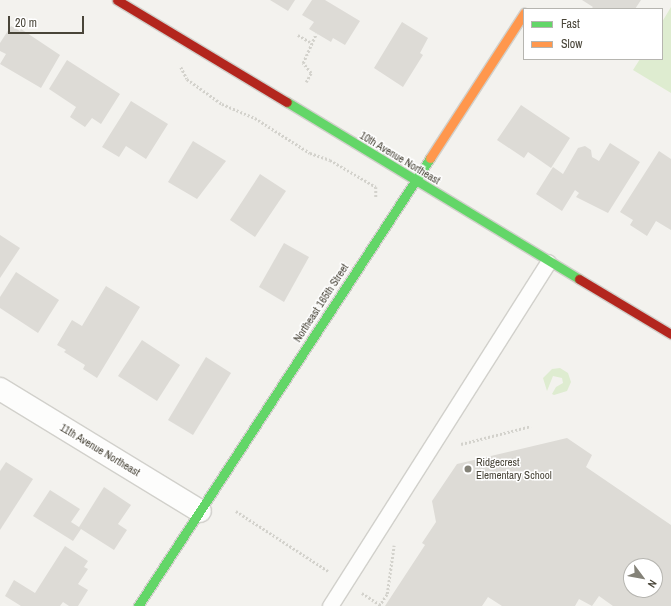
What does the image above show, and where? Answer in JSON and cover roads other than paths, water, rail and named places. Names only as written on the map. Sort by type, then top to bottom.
[{"type":"street","name":"10th Avenue Northeast","points":[[117,0],[548,262],[671,334]]},
{"type":"street","name":"Northeast 165th Street","points":[[138,606],[523,14]]},
{"type":"street","name":"11th Avenue Northeast","points":[[0,389],[200,511]]},
{"type":"lane","points":[[330,606],[548,262]]},
{"type":"place","name":"Ridgecrest Elementary School","points":[[468,469]]}]
